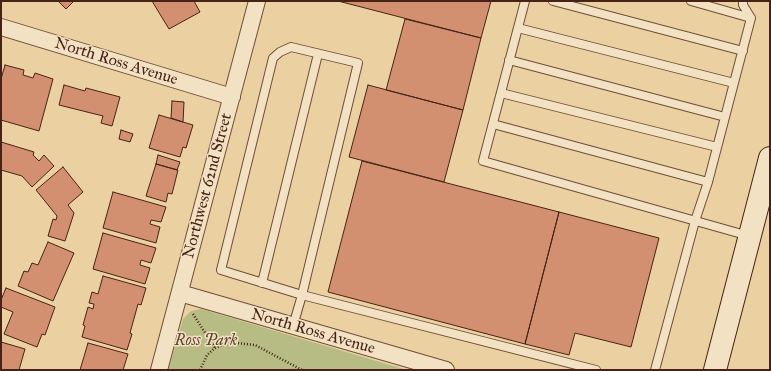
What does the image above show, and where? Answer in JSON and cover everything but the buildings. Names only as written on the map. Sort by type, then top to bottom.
[{"type":"main road","points":[[715,370],[770,158]]},
{"type":"street","name":"Northwest 62nd Street","points":[[158,370],[180,293],[257,1]]},
{"type":"street","name":"North Ross Avenue","points":[[1,27],[232,97]]},
{"type":"street","name":"North Ross Avenue","points":[[180,293],[446,370]]},
{"type":"lane","points":[[525,1],[483,161],[750,236]]},
{"type":"lane","points":[[553,1],[743,51]]},
{"type":"lane","points":[[691,1],[751,18]]},
{"type":"lane","points":[[655,370],[695,221],[708,182],[751,18],[743,5],[743,1]]},
{"type":"lane","points":[[518,28],[734,83]]},
{"type":"lane","points":[[293,326],[302,294],[358,63],[291,47],[280,52],[273,58],[220,270],[302,294],[596,370]]},
{"type":"lane","points":[[262,283],[318,54]]},
{"type":"lane","points":[[510,60],[725,116]]},
{"type":"lane","points":[[501,93],[717,147]]},
{"type":"lane","points":[[493,124],[708,182]]},
{"type":"path","points":[[180,293],[215,348]]},
{"type":"path","points":[[200,370],[207,355],[215,348],[226,344],[255,345],[302,370]]},
{"type":"green space","name":"Ross Park","points":[[201,309],[407,370],[168,370],[183,319],[191,311]]}]
